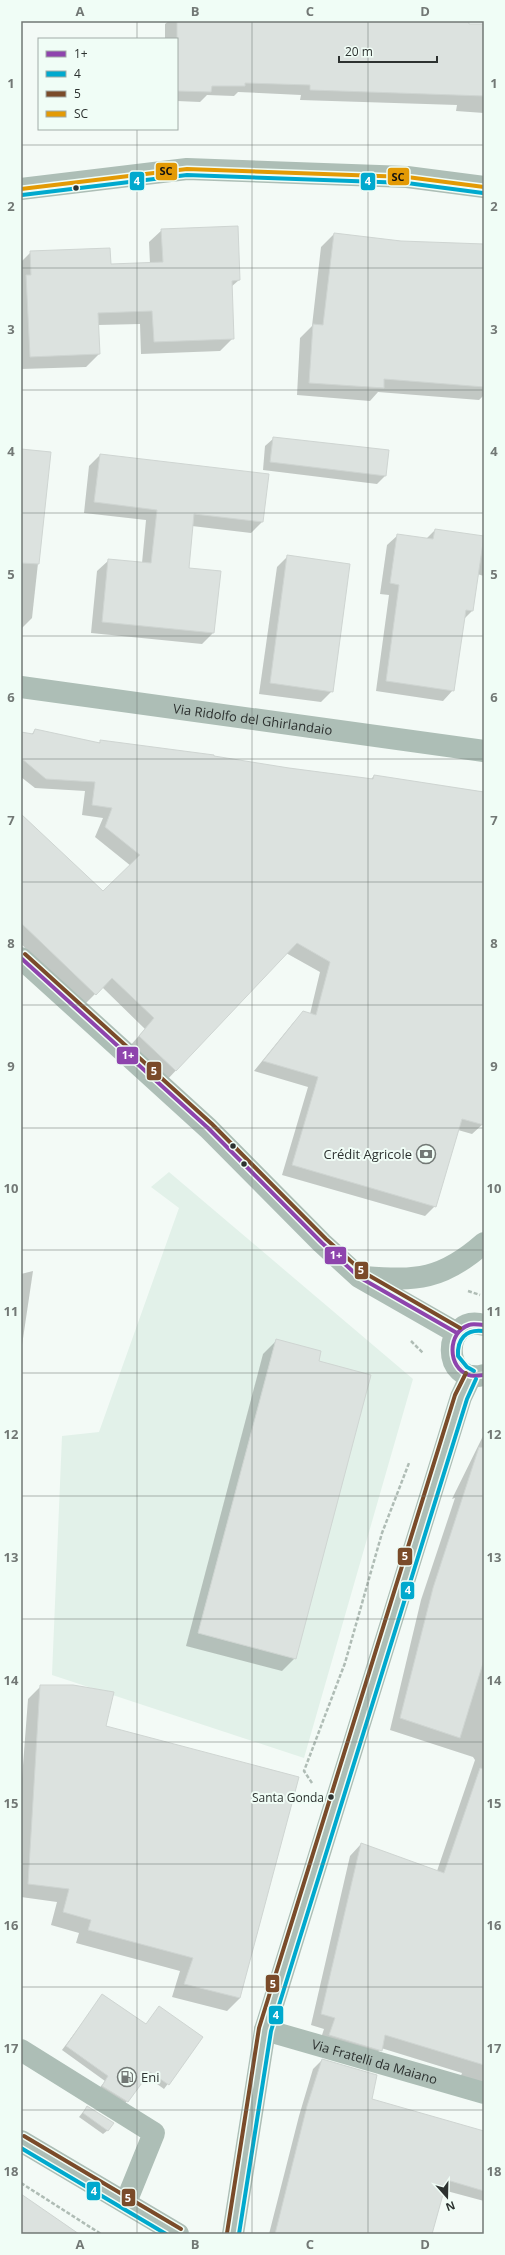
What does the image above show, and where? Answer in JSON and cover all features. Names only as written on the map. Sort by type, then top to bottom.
[{"type":"street","points":[[21,188],[187,169],[407,177],[484,187]]},
{"type":"street","name":"Via Ridolfo del Ghirlandaio","points":[[21,688],[484,751]]},
{"type":"street","points":[[21,958],[208,1128],[322,1243],[359,1277],[457,1332]]},
{"type":"street","points":[[359,1277],[404,1280],[430,1276],[450,1268],[484,1242]]},
{"type":"street","points":[[233,2234],[265,2030],[461,1397],[478,1375],[463,1372],[452,1358],[452,1341],[457,1332],[471,1325],[484,1325]]},
{"type":"street","name":"Via Fratelli da Maiano","points":[[265,2030],[484,2093]]},
{"type":"street","points":[[21,2050],[154,2134],[126,2202]]},
{"type":"street","points":[[21,2141],[178,2234]]},
{"type":"path","points":[[21,2183],[101,2234]]},
{"type":"shaded area","points":[[169,1172],[413,1379],[304,1758],[52,1675],[62,1436],[99,1432],[179,1208],[151,1187]]},
{"type":"building","points":[[177,21],[469,21],[469,24],[484,24],[484,96],[310,90],[310,85],[245,83],[245,86],[212,86],[211,92],[178,91]]},
{"type":"building","points":[[238,226],[240,280],[232,281],[234,339],[154,342],[152,311],[98,313],[100,354],[30,357],[26,275],[31,275],[30,251],[110,248],[111,264],[163,262],[161,229]]},
{"type":"building","points":[[334,233],[401,241],[484,244],[484,387],[384,379],[384,388],[309,383],[313,324],[323,325]]},
{"type":"building","points":[[273,437],[389,450],[386,476],[270,462]]},
{"type":"building","points":[[21,449],[51,452],[39,564],[21,563]]},
{"type":"building","points":[[100,454],[269,474],[263,522],[194,514],[189,568],[221,571],[214,633],[102,622],[108,559],[151,563],[157,510],[94,502]]},
{"type":"building","points":[[435,529],[484,536],[473,611],[466,610],[454,691],[386,681],[399,585],[390,583],[397,534],[433,539]]},
{"type":"building","points":[[287,555],[350,564],[333,692],[270,683]]},
{"type":"building","points":[[35,729],[100,743],[100,740],[214,755],[289,768],[373,779],[374,775],[484,792],[484,1125],[462,1119],[436,1207],[292,1165],[318,1077],[263,1061],[303,1011],[316,1015],[330,962],[297,943],[176,1071],[139,1036],[154,1018],[112,978],[96,995],[21,923],[21,814],[103,891],[140,855],[105,827],[112,808],[92,805],[95,782],[46,779],[21,758],[21,732],[33,734]]},
{"type":"building","points":[[276,1339],[321,1351],[319,1361],[371,1375],[296,1659],[198,1633]]},
{"type":"building","points":[[479,1447],[484,1448],[484,1660],[460,1738],[400,1718],[433,1588]]},
{"type":"building","points":[[40,1685],[73,1685],[114,1692],[106,1726],[299,1777],[240,1998],[184,1984],[193,1958],[88,1930],[91,1920],[63,1912],[69,1889],[28,1884]]},
{"type":"building","points":[[480,1768],[484,1769],[484,2065],[385,2035],[382,2051],[329,2035],[335,2018],[321,2014],[361,1843],[444,1873]]},
{"type":"building","points":[[102,1994],[146,2024],[159,2006],[203,2037],[169,2085],[150,2072],[128,2102],[102,2086],[108,2076],[66,2046]]},
{"type":"building","points":[[322,2059],[377,2075],[372,2099],[484,2131],[484,2191],[447,2180],[432,2234],[275,2234],[307,2106]]},
{"type":"building","points":[[87,2106],[114,2123],[108,2131],[83,2113]]},
{"type":"building","points":[[21,2194],[79,2234],[21,2234]]},
{"type":"transit line","name":"SC","points":[[21,189],[187,169],[407,177],[484,187]]},
{"type":"transit line","name":"4","points":[[22,195],[187,175],[407,183],[483,193]]},
{"type":"transit line","name":"5","points":[[25,954],[212,1124],[326,1239],[363,1272],[460,1328]]},
{"type":"transit line","name":"1+","points":[[21,958],[208,1128],[322,1243],[359,1277],[457,1333]]},
{"type":"transit line","name":"1+","points":[[484,1325],[471,1324],[462,1329],[457,1335],[452,1350],[457,1365],[462,1371],[471,1376],[484,1375]]},
{"type":"transit line","name":"4","points":[[474,1371],[467,1367],[458,1356],[459,1345],[461,1340],[467,1334],[483,1331]]},
{"type":"transit line","name":"5","points":[[227,2233],[259,2028],[455,1395],[466,1373]]},
{"type":"transit line","name":"4","points":[[239,2234],[271,2031],[467,1399],[476,1379]]},
{"type":"transit line","name":"5","points":[[24,2136],[181,2229]]},
{"type":"transit line","name":"4","points":[[21,2148],[166,2234]]},
{"type":"place","name":"Crédit Agricole","points":[[426,1154]]},
{"type":"place","name":"Santa Gonda","points":[[331,1797]]},
{"type":"place","name":"Eni","points":[[127,2077]]}]
